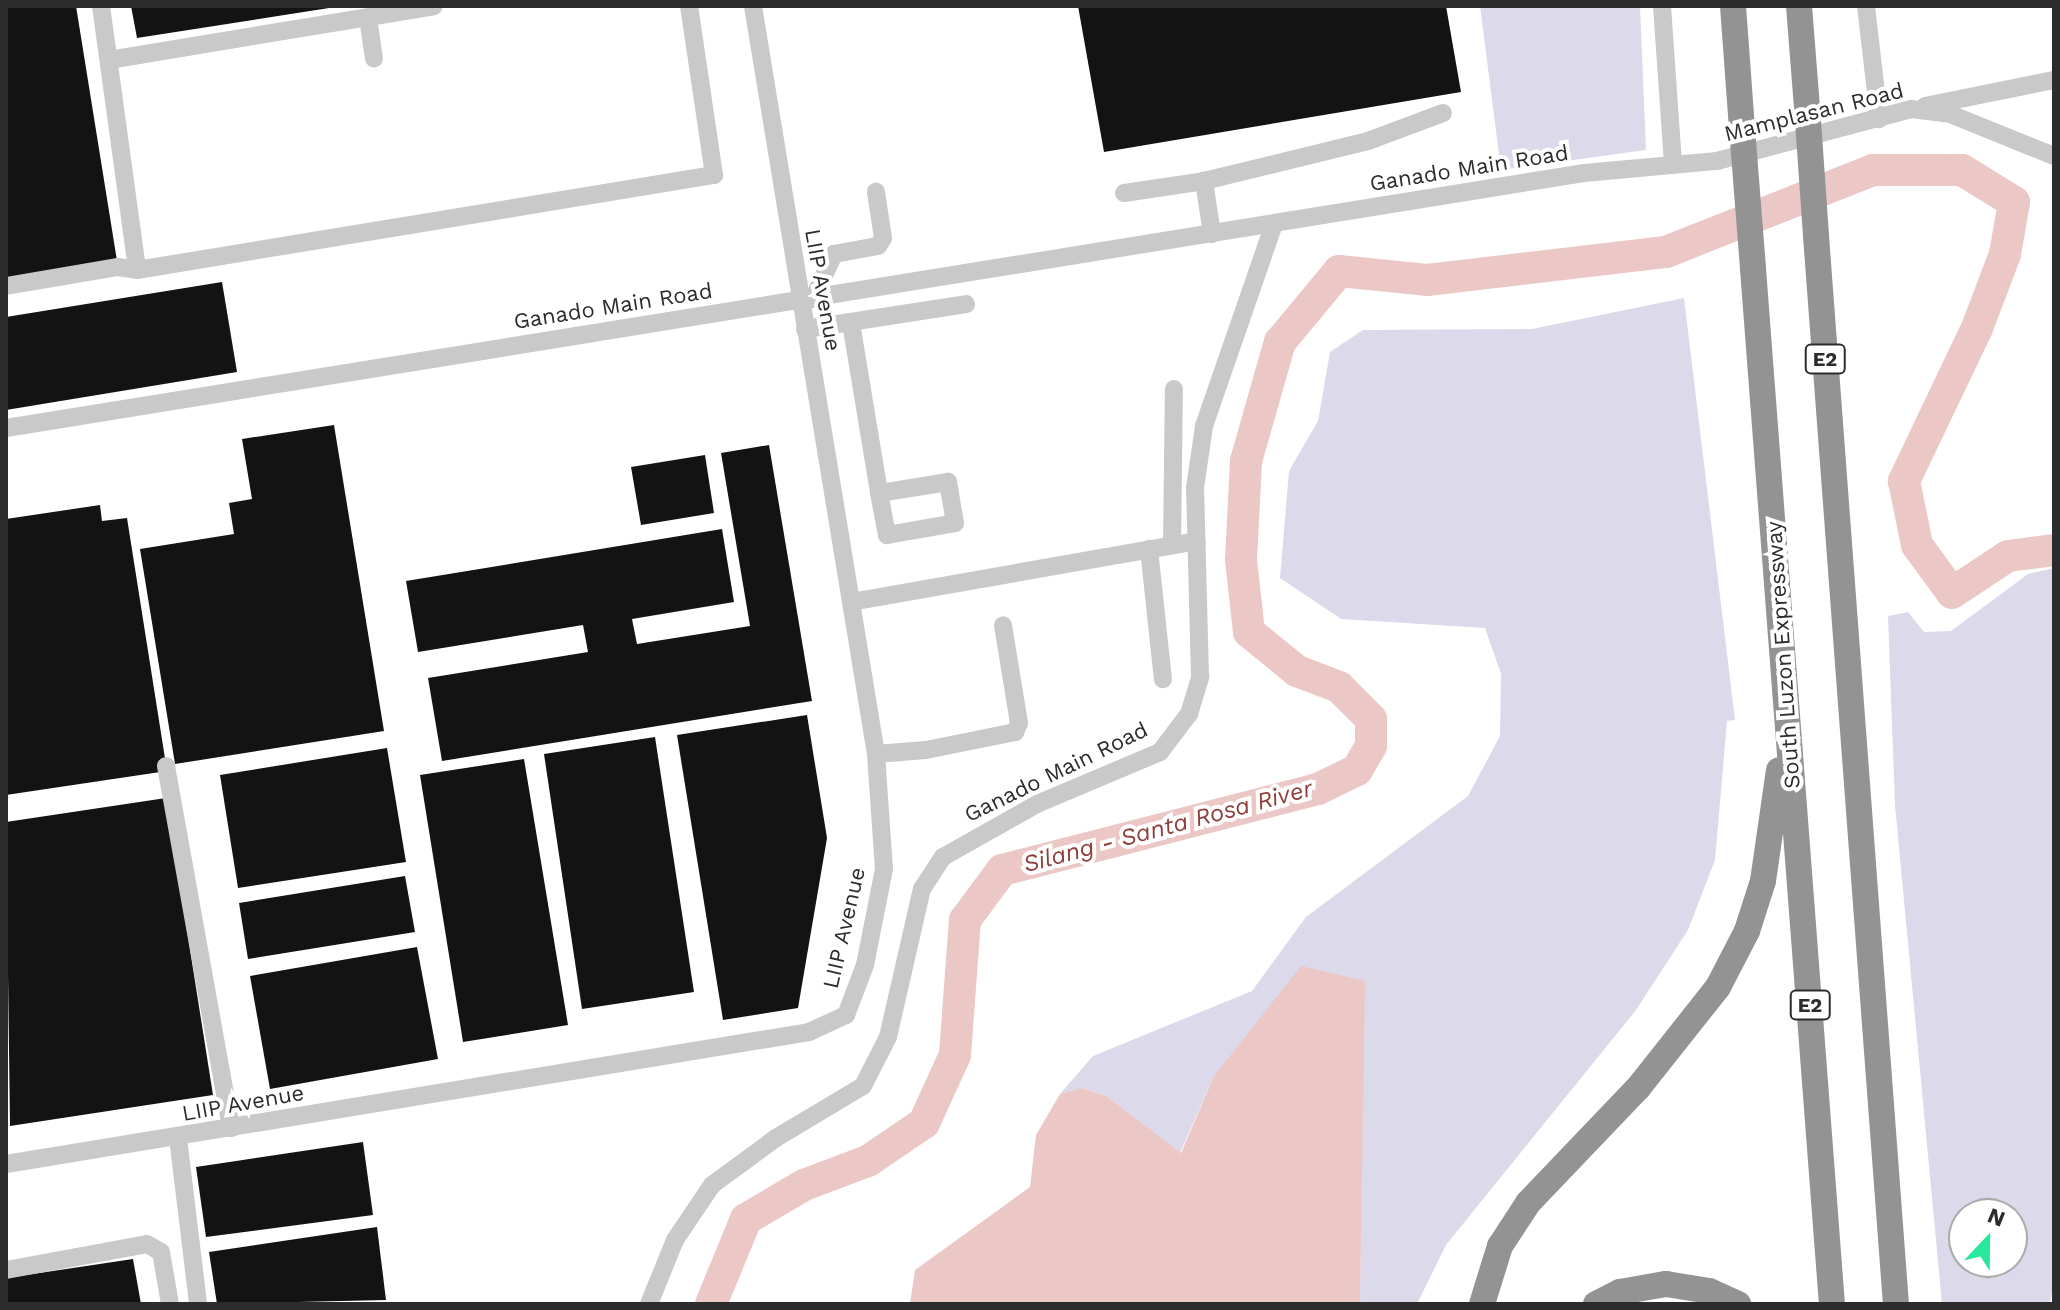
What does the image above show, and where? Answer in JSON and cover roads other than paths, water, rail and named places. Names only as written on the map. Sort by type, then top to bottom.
[{"type":"highway","name":"South Luzon Expressway","points":[[1733,6],[1832,1304]]},
{"type":"highway","name":"E2","points":[[1799,6],[1896,1304]]},
{"type":"highway","points":[[1482,1304],[1500,1246],[1528,1203],[1686,1033],[1740,945],[1771,848],[1786,705]]},
{"type":"highway","points":[[1596,1304],[1620,1292],[1666,1284],[1709,1291],[1738,1304]]},
{"type":"street","points":[[101,6],[137,270]]},
{"type":"street","points":[[109,60],[434,6]]},
{"type":"street","points":[[6,286],[118,267],[137,270],[714,175],[689,6]]},
{"type":"street","name":"LIIP Avenue","points":[[6,1164],[178,1138],[831,1025],[846,1015],[857,994],[884,869],[876,754],[805,329],[807,300],[753,6]]},
{"type":"street","points":[[1662,6],[1673,164]]},
{"type":"street","points":[[1866,6],[1879,119]]},
{"type":"street","points":[[368,18],[374,59]]},
{"type":"street","points":[[1911,109],[2054,80]]},
{"type":"street","name":"Mamplasan Road","points":[[1673,164],[1717,161],[1911,109],[1950,114],[2054,156]]},
{"type":"street","points":[[1124,193],[1204,181],[1368,141],[1443,113]]},
{"type":"street","name":"Ganado Main Road","points":[[6,428],[1584,173],[1673,164]]},
{"type":"street","points":[[1204,181],[1212,234]]},
{"type":"street","points":[[807,300],[834,254],[878,246],[883,238],[876,192]]},
{"type":"street","name":"Ganado Main Road","points":[[649,1304],[675,1240],[712,1185],[776,1138],[863,1086],[888,1037],[922,889],[943,857],[1037,804],[1160,752],[1189,714],[1200,677],[1195,488],[1204,426],[1274,224]]},
{"type":"street","points":[[805,329],[966,304]]},
{"type":"street","points":[[851,323],[879,493]]},
{"type":"street","points":[[1172,545],[1174,389]]},
{"type":"street","points":[[851,602],[1197,541]]},
{"type":"street","points":[[1149,549],[1163,679]]},
{"type":"street","points":[[876,754],[926,750],[1015,732],[1019,723],[1003,625]]},
{"type":"street","points":[[166,766],[231,1128]]},
{"type":"street","points":[[178,1138],[198,1304]]},
{"type":"street","points":[[6,1270],[147,1244],[161,1252],[170,1304]]},
{"type":"waterway","name":"Silang - Santa Rosa River","points":[[711,1304],[746,1219],[804,1185],[868,1161],[924,1123],[955,1055],[965,920],[1002,870],[1318,789],[1357,770],[1371,746],[1371,719],[1339,687],[1297,671],[1249,632],[1241,560],[1246,461],[1280,342],[1339,271],[1427,280],[1666,252],[1873,170],[1962,170],[2014,202],[2005,254],[1977,328],[1904,481],[1917,545],[1952,593],[2008,556],[2054,550]]}]
